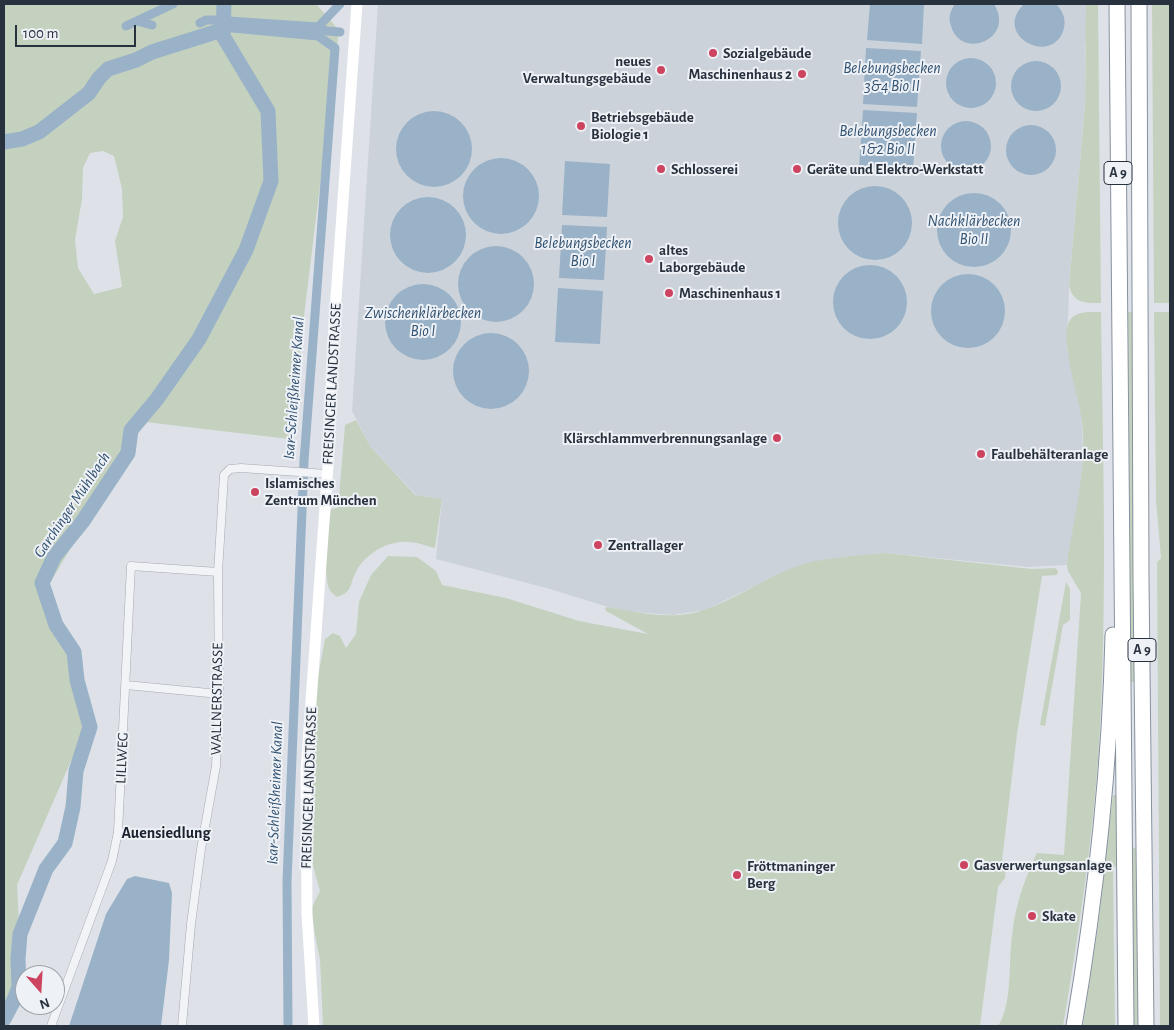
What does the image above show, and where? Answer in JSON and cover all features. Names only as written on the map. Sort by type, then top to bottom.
[{"type":"highway","name":"A 9","points":[[1117,4],[1126,1026]]},
{"type":"highway","name":"A 9","points":[[1138,4],[1146,1026]]},
{"type":"highway","points":[[1074,1026],[1087,952],[1097,876],[1103,808],[1112,666],[1112,573],[1122,552]]},
{"type":"main road","name":"FREISINGER LANDSTRASSE","points":[[314,1026],[307,914],[306,771],[327,474],[334,326],[357,4]]},
{"type":"street","name":"WALLNERSTRASSE","points":[[182,1026],[200,859],[216,766],[219,694],[218,572],[224,475],[230,469],[241,468],[327,474]]},
{"type":"street","name":"LILLWEG","points":[[51,1026],[112,861],[118,832],[131,566],[218,572]]},
{"type":"street","points":[[126,685],[219,694]]},
{"type":"shaded area","points":[[378,4],[1092,4],[1085,47],[1085,107],[1069,285],[1067,329],[1067,348],[1081,412],[1082,480],[1067,565],[1028,567],[886,553],[829,559],[790,569],[705,610],[673,615],[634,612],[608,607],[550,589],[436,559],[442,499],[416,495],[370,446],[352,411]]},
{"type":"green space","points":[[4,4],[317,5],[339,30],[289,439],[145,422],[46,590],[91,715],[17,885],[21,965],[15,965],[15,1005],[13,1013],[4,1024]],"holes":[[[103,151],[114,156],[122,189],[123,217],[115,241],[122,287],[94,294],[78,268],[75,240],[82,199],[83,168],[90,153]]]},
{"type":"green space","points":[[1086,4],[1098,4],[1101,303],[1080,301],[1073,296],[1069,285],[1085,107]]},
{"type":"green space","points":[[1152,4],[1170,4],[1170,303],[1154,303]]},
{"type":"green space","points":[[1101,312],[1104,593],[1101,705],[1095,794],[1079,927],[1063,1026],[998,1026],[1003,1017],[1008,995],[1015,914],[1028,873],[1037,853],[1064,855],[1081,593],[1068,571],[1067,565],[1080,488],[1083,449],[1083,429],[1068,354],[1067,332],[1070,319],[1077,314]]},
{"type":"green space","points":[[1128,312],[1132,312],[1136,682],[1131,682]]},
{"type":"green space","points":[[1154,312],[1170,312],[1170,1026],[1160,1026],[1157,562],[1161,558],[1156,501]]},
{"type":"green space","points":[[356,420],[370,446],[415,495],[442,499],[435,548],[418,543],[400,542],[392,543],[377,550],[359,567],[348,591],[337,597],[331,592],[328,585],[326,552],[331,509],[338,508],[345,425]]},
{"type":"green space","points":[[886,553],[1032,569],[1055,568],[1058,571],[1057,575],[1042,576],[1017,734],[1002,861],[1006,861],[1005,878],[998,887],[980,1026],[323,1026],[320,960],[311,909],[320,891],[313,866],[311,791],[311,749],[317,682],[325,639],[333,633],[340,636],[346,648],[356,634],[359,602],[371,575],[388,556],[417,557],[436,571],[442,585],[506,598],[579,621],[648,634],[606,611],[605,608],[657,615],[694,613],[727,600],[800,565],[837,558]]},
{"type":"green space","points":[[1066,582],[1070,589],[1070,620],[1063,625],[1045,726],[1040,725]]},
{"type":"green space","points":[[1113,795],[1116,795],[1117,859],[1116,866],[1113,868],[1115,1026],[1083,1026],[1098,926]]},
{"type":"green space","points":[[1132,848],[1137,848],[1138,1026],[1133,1026]]},
{"type":"water","points":[[870,4],[924,4],[922,44],[867,40]]},
{"type":"water","points":[[955,4],[994,4],[999,16],[998,27],[993,36],[975,44],[965,42],[957,37],[950,20]]},
{"type":"water","points":[[1024,4],[1056,4],[1062,12],[1065,21],[1058,40],[1049,46],[1038,46],[1028,43],[1020,36],[1015,27],[1016,16]]},
{"type":"water","name":"Belebungsbecken 3&4 Bio II","points":[[866,48],[921,51],[917,107],[863,104]]},
{"type":"water","points":[[971,58],[985,62],[992,69],[996,83],[992,97],[985,104],[971,108],[957,104],[950,97],[946,83],[950,69],[957,62]]},
{"type":"water","points":[[1036,61],[1050,65],[1057,72],[1061,86],[1057,100],[1050,107],[1036,111],[1022,107],[1015,100],[1011,86],[1015,72],[1022,65]]},
{"type":"water","name":"Belebungsbecken 1&2 Bio II","points":[[863,110],[917,113],[913,170],[859,167]]},
{"type":"water","points":[[434,111],[448,114],[461,122],[469,135],[472,149],[469,163],[461,176],[448,184],[434,187],[420,184],[407,176],[399,163],[396,149],[399,135],[407,122],[420,114]]},
{"type":"water","name":"Nachklärbecken Bio II","points":[[966,121],[980,125],[987,132],[991,146],[987,160],[980,167],[966,171],[952,167],[945,160],[941,146],[945,132],[952,125]]},
{"type":"water","name":"Nachklärbecken Bio II","points":[[1031,125],[1045,129],[1052,136],[1056,150],[1052,164],[1045,171],[1031,175],[1017,171],[1010,164],[1006,150],[1010,136],[1017,129]]},
{"type":"water","points":[[501,158],[515,161],[528,169],[536,182],[539,196],[536,210],[528,223],[515,231],[501,234],[487,231],[474,223],[466,210],[463,196],[466,182],[474,169],[487,161]]},
{"type":"water","name":"Belebungsbecken Bio I","points":[[565,161],[610,164],[607,217],[562,215]]},
{"type":"water","name":"Nachklärbecken Bio II","points":[[875,186],[889,189],[901,197],[909,209],[912,223],[909,237],[901,249],[889,257],[875,260],[861,257],[849,249],[841,237],[838,223],[841,209],[849,197],[861,189]]},
{"type":"water","name":"Nachklärbecken Bio II","points":[[974,193],[988,196],[1000,204],[1008,216],[1011,230],[1008,244],[1000,256],[988,264],[974,267],[960,264],[948,256],[940,244],[937,230],[940,216],[948,204],[960,196]]},
{"type":"water","name":"Zwischenklärbecken Bio I","points":[[428,197],[442,200],[455,208],[463,221],[466,235],[463,249],[455,262],[442,270],[428,273],[414,270],[401,262],[393,249],[390,235],[393,221],[401,208],[414,200]]},
{"type":"water","name":"Belebungsbecken Bio I","points":[[562,225],[607,227],[604,280],[559,278]]},
{"type":"water","name":"Zwischenklärbecken Bio I","points":[[496,246],[510,249],[523,257],[531,270],[534,284],[531,298],[523,311],[510,319],[496,322],[482,319],[469,311],[461,298],[458,284],[461,270],[469,257],[482,249]]},
{"type":"water","name":"Nachklärbecken Bio II","points":[[870,265],[884,268],[896,276],[904,288],[907,302],[904,316],[896,328],[884,336],[870,339],[856,336],[844,328],[836,316],[833,302],[836,288],[844,276],[856,268]]},
{"type":"water","name":"Nachklärbecken Bio II","points":[[968,274],[982,277],[994,285],[1002,297],[1005,311],[1002,325],[994,337],[982,345],[968,348],[954,345],[942,337],[934,325],[931,311],[934,297],[942,285],[954,277]]},
{"type":"water","name":"Zwischenklärbecken Bio I","points":[[423,284],[437,287],[450,295],[458,308],[461,322],[458,336],[450,349],[437,357],[423,360],[409,357],[396,349],[388,336],[385,322],[388,308],[396,295],[409,287]]},
{"type":"water","name":"Belebungsbecken Bio I","points":[[558,288],[603,291],[600,344],[555,342]]},
{"type":"water","name":"Zwischenklärbecken Bio I","points":[[491,333],[505,336],[518,344],[526,357],[529,371],[526,385],[518,398],[505,406],[491,409],[477,406],[464,398],[456,385],[453,371],[456,357],[464,344],[477,336]]},
{"type":"water","points":[[135,876],[169,883],[172,893],[169,960],[161,1026],[69,1026],[106,914],[127,879]]},
{"type":"waterway","points":[[126,26],[173,4]]},
{"type":"waterway","name":"Garchinger Mühlbach","points":[[4,1019],[19,987],[18,959],[20,934],[46,869],[65,843],[73,807],[76,771],[90,727],[77,680],[74,652],[56,625],[42,583],[54,557],[83,521],[128,453],[131,430],[157,399],[199,339],[246,250],[271,181],[268,111],[223,36],[224,4]]},
{"type":"waterway","points":[[318,27],[340,4]]},
{"type":"waterway","points":[[214,20],[223,14]]},
{"type":"waterway","points":[[200,23],[206,20],[214,20],[318,27],[327,31],[340,32]]},
{"type":"waterway","points":[[137,21],[152,25]]},
{"type":"waterway","name":"Isar-Schleißheimer Kanal","points":[[222,27],[318,36],[335,48],[304,461],[287,881],[288,1026]]},
{"type":"waterway","points":[[4,142],[22,139],[39,132],[89,93],[108,69],[136,60],[152,52],[222,30]]},
{"type":"place","name":"Sozialgebäude","points":[[713,53]]},
{"type":"place","name":"neues Verwaltungsgebäude","points":[[661,70]]},
{"type":"place","name":"Maschinenhaus 2","points":[[802,74]]},
{"type":"place","name":"Betriebsgebäude Biologie 1","points":[[581,126]]},
{"type":"place","name":"Schlosserei","points":[[661,169]]},
{"type":"place","name":"Geräte und Elektro-Werkstatt","points":[[797,169]]},
{"type":"place","name":"altes Laborgebäude","points":[[649,259]]},
{"type":"place","name":"Maschinenhaus 1","points":[[669,293]]},
{"type":"place","name":"Klärschlammverbrennungsanlage","points":[[777,438]]},
{"type":"place","name":"Faulbehälteranlage","points":[[981,454]]},
{"type":"place","name":"Islamisches Zentrum München","points":[[255,492]]},
{"type":"place","name":"Zentrallager","points":[[598,545]]},
{"type":"place","name":"Gasverwertungsanlage","points":[[964,865]]},
{"type":"place","name":"Fröttmaninger Berg","points":[[737,875]]},
{"type":"place","name":"Skate","points":[[1032,916]]},
{"type":"district","name":"Auensiedlung","points":[[166,833]]}]
